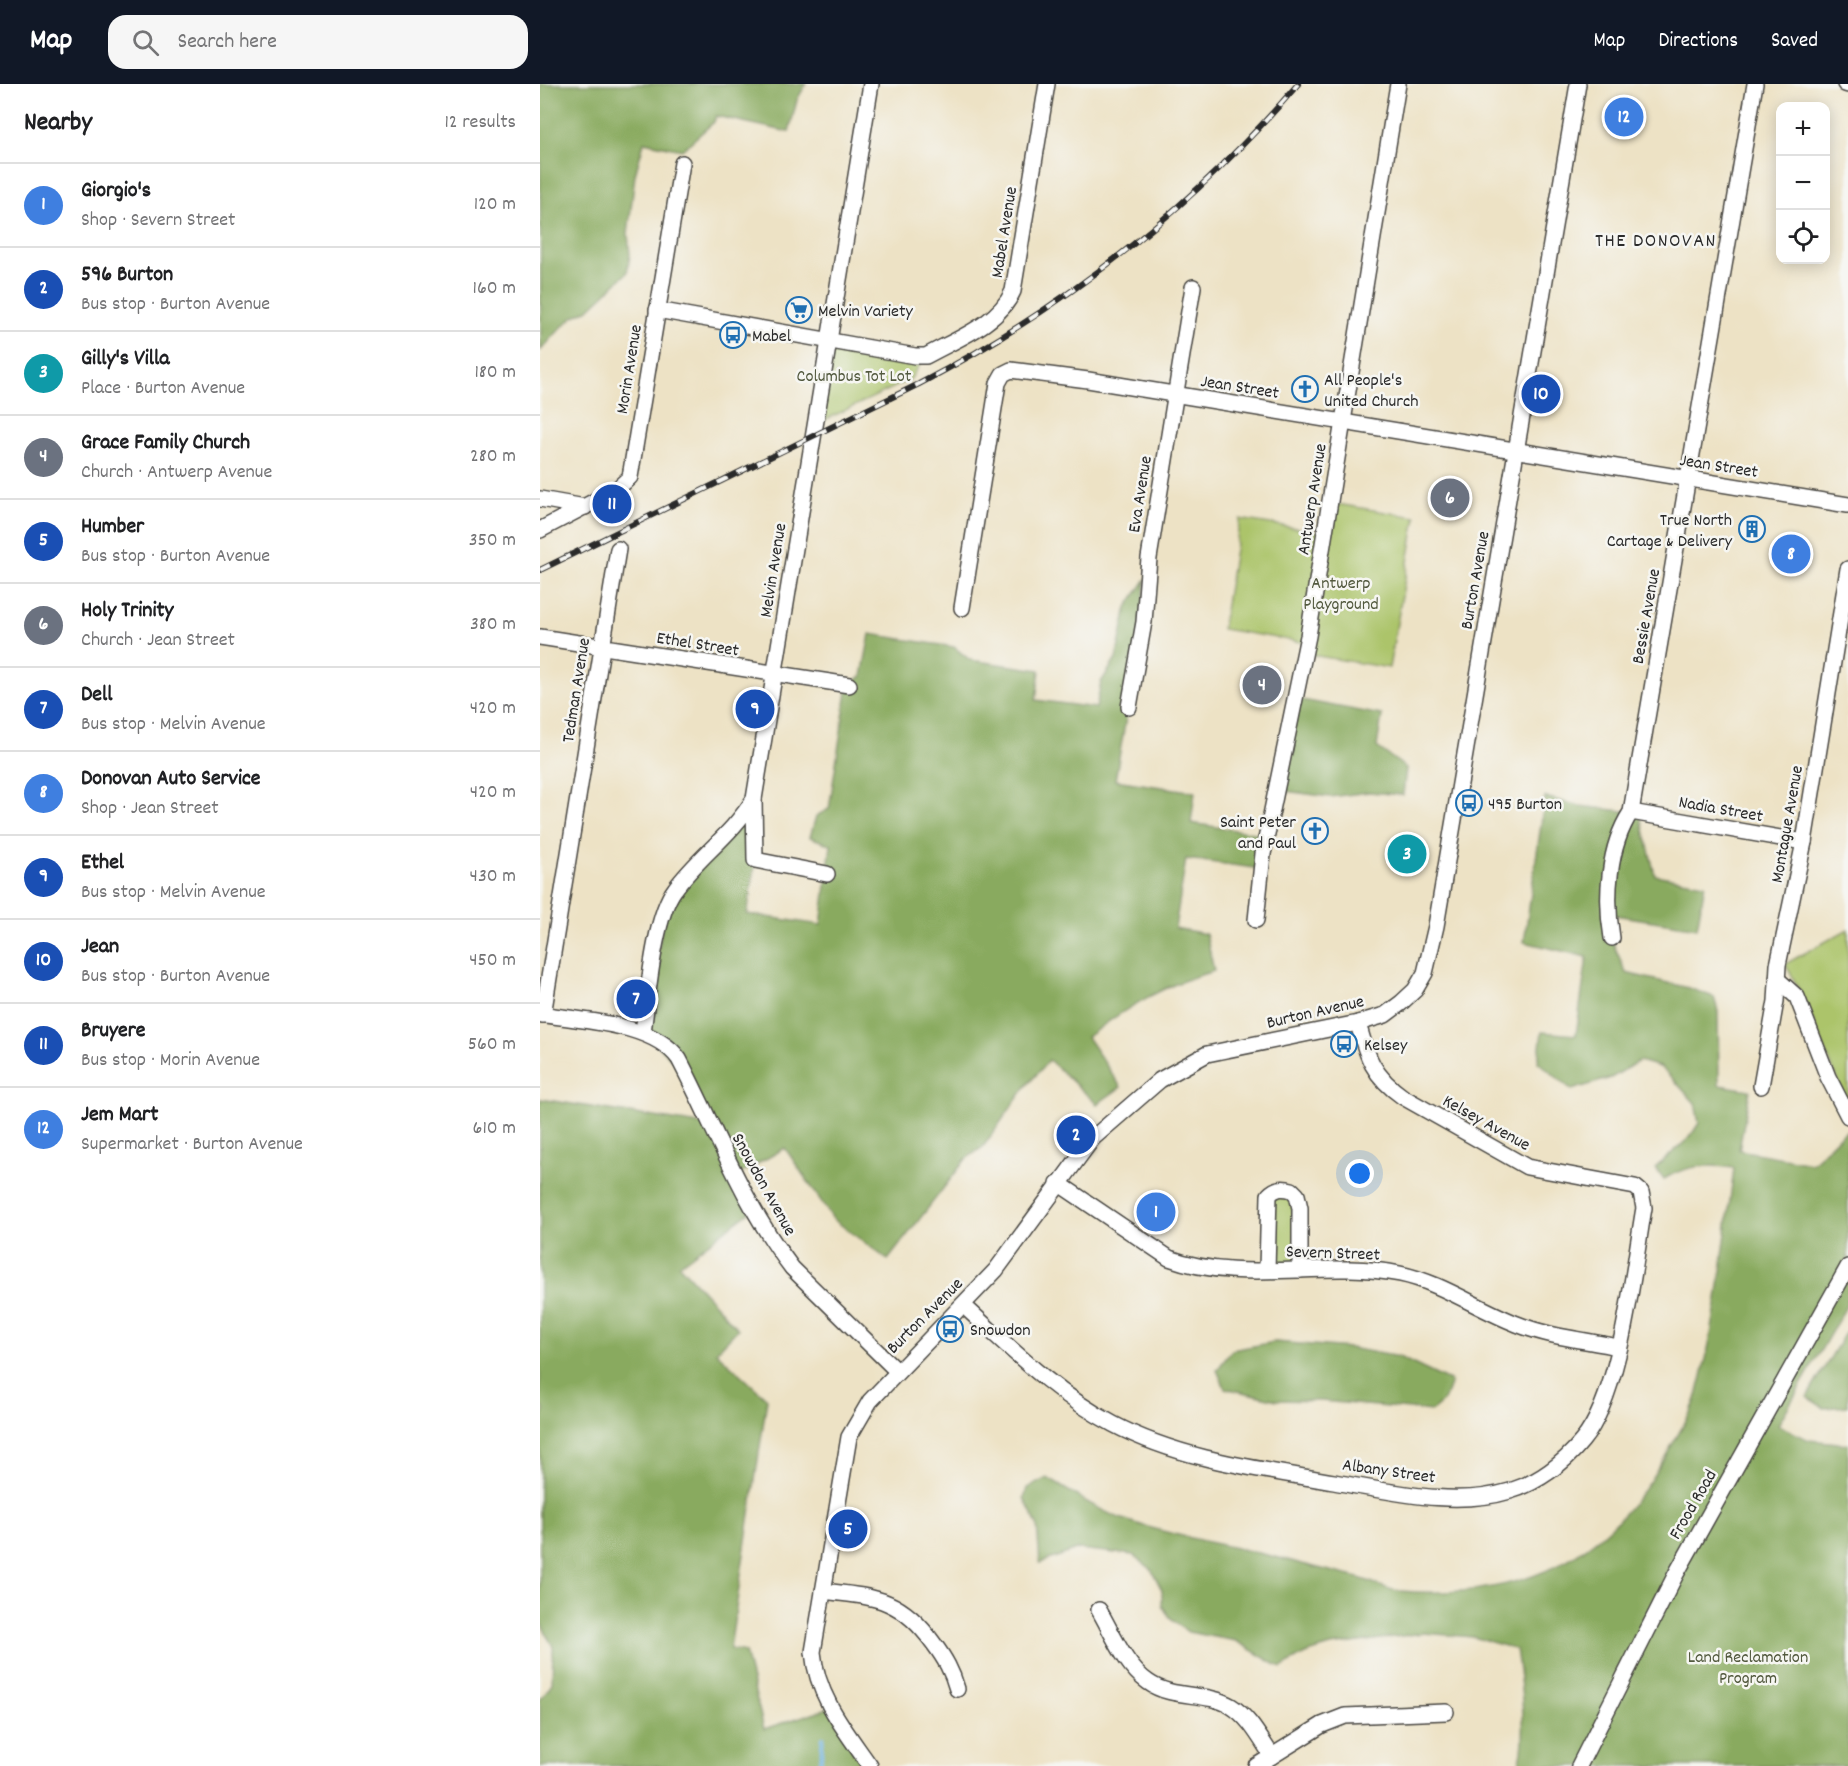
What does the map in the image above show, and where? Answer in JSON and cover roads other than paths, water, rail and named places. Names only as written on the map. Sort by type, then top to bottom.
[{"type":"street","name":"Melvin Avenue","points":[[643,1032],[661,923],[669,898],[683,879],[730,832],[754,799],[871,84]]},
{"type":"street","name":"Mabel Avenue","points":[[657,310],[915,356],[926,356],[990,320],[1009,300],[1013,291],[1047,84]]},
{"type":"street","name":"Antwerp Avenue","points":[[1256,920],[1263,854],[1308,636],[1398,84]]},
{"type":"street","name":"Burton Avenue","points":[[870,1766],[838,1720],[819,1686],[813,1652],[849,1437],[870,1401],[1012,1251],[1058,1183],[1104,1126],[1160,1080],[1207,1054],[1358,1023],[1385,1015],[1415,990],[1425,973],[1431,954],[1578,84]]},
{"type":"street","name":"Bessie Avenue","points":[[1612,938],[1608,905],[1614,856],[1622,826],[1631,812],[1755,84]]},
{"type":"street","name":"Morin Avenue","points":[[540,530],[616,490],[630,477],[682,163]]},
{"type":"street","name":"Eva Avenue","points":[[1130,707],[1144,622],[1149,558],[1193,287]]},
{"type":"street","name":"Jean Street","points":[[962,608],[995,398],[1003,374],[1021,370],[1848,505]]},
{"type":"street","points":[[540,499],[585,507]]},
{"type":"street","name":"Tedman Avenue","points":[[542,1014],[618,549]]},
{"type":"street","name":"Montague Avenue","points":[[1761,1086],[1777,979],[1804,842],[1848,568]]},
{"type":"street","name":"Ethel Street","points":[[540,637],[849,685]]},
{"type":"street","points":[[754,799],[755,860],[764,864],[827,874]]},
{"type":"street","name":"Nadia Street","points":[[1631,812],[1804,842]]},
{"type":"street","points":[[1777,979],[1797,997],[1828,1077],[1848,1116]]},
{"type":"street","points":[[542,1014],[643,1032]]},
{"type":"street","name":"Kelsey Avenue","points":[[1358,1023],[1376,1073],[1386,1085],[1403,1096],[1527,1167],[1635,1187],[1641,1192]]},
{"type":"street","name":"Snowdon Avenue","points":[[643,1032],[666,1044],[679,1059],[743,1192],[780,1252],[792,1268],[897,1371]]},
{"type":"street","name":"Severn Street","points":[[1058,1183],[1169,1258],[1204,1268],[1403,1275],[1517,1324],[1618,1347]]},
{"type":"street","points":[[1267,1269],[1269,1195],[1275,1189],[1285,1188],[1292,1190],[1299,1201],[1300,1270]]},
{"type":"street","name":"Albany Street","points":[[963,1305],[1025,1361],[1083,1407],[1153,1442],[1229,1463],[1396,1492],[1466,1498],[1510,1491],[1526,1485],[1560,1464],[1584,1440],[1601,1412],[1613,1377],[1644,1208],[1641,1192]]},
{"type":"street","name":"Frood Road","points":[[1579,1766],[1676,1574],[1848,1267]]},
{"type":"street","points":[[823,1591],[881,1601],[903,1609],[914,1618],[947,1662],[957,1689]]},
{"type":"street","points":[[1099,1610],[1126,1658],[1146,1681],[1168,1692],[1229,1704],[1252,1726],[1272,1756]]},
{"type":"street","points":[[1256,1766],[1322,1725],[1345,1716],[1446,1712]]},
{"type":"waterway","points":[[820,1766],[823,1737]]},
{"type":"railway","points":[[540,570],[919,384],[1024,323],[1075,289],[1170,214],[1257,130],[1298,84]]},
{"type":"place","name":"Jem Mart","points":[[1624,117]]},
{"type":"place","name":"Melvin Variety","points":[[799,310]]},
{"type":"place","name":"Mabel","points":[[733,335]]},
{"type":"place","name":"All People's United Church","points":[[1305,389]]},
{"type":"place","name":"Jean","points":[[1541,394]]},
{"type":"place","name":"Holy Trinity","points":[[1450,498]]},
{"type":"place","name":"Bruyere","points":[[612,504]]},
{"type":"place","name":"True North Cartage & Delivery","points":[[1752,529]]},
{"type":"place","name":"Donovan Auto Service","points":[[1791,554]]},
{"type":"place","name":"Grace Family Church","points":[[1262,685]]},
{"type":"place","name":"Ethel","points":[[755,709]]},
{"type":"place","name":"495 Burton","points":[[1469,803]]},
{"type":"place","name":"Saint Peter and Paul","points":[[1315,831]]},
{"type":"place","name":"Gilly's Villa","points":[[1407,854]]},
{"type":"place","name":"Dell","points":[[636,999]]},
{"type":"place","name":"Kelsey","points":[[1344,1044]]},
{"type":"place","name":"596 Burton","points":[[1076,1135]]},
{"type":"place","name":"Giorgio's","points":[[1156,1212]]},
{"type":"place","name":"Snowdon","points":[[950,1329]]},
{"type":"place","name":"Humber","points":[[848,1529]]},
{"type":"district","name":"THE DONOVAN","points":[[1656,239]]},
{"type":"park label","name":"Columbus Tot Lot","points":[[854,375]]},
{"type":"park label","name":"Antwerp Playground","points":[[1341,592]]},
{"type":"park label","name":"Land Reclamation Program","points":[[1748,1666]]}]
